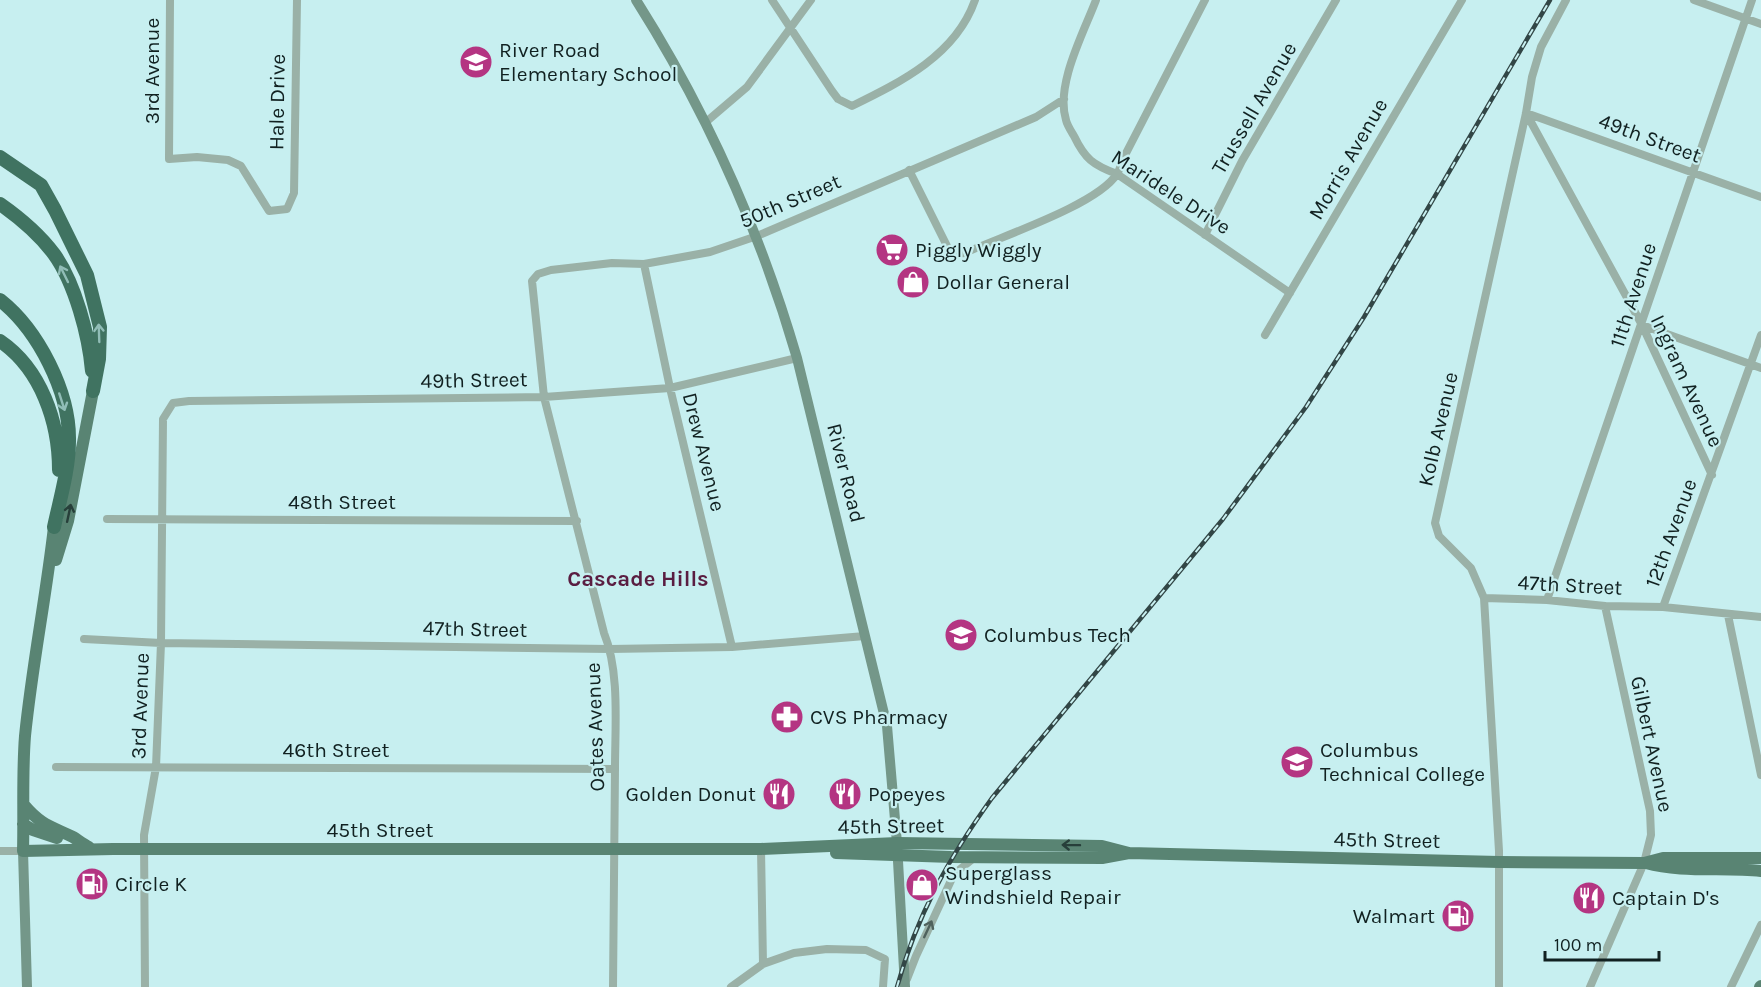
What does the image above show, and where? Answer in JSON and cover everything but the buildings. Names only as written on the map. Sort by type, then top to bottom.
[{"type":"highway","points":[[0,157],[41,185],[56,210],[87,275],[100,327],[99,359],[93,391]]},
{"type":"highway","points":[[0,204],[32,229],[59,263],[71,288],[82,321],[91,364],[93,391]]},
{"type":"highway","points":[[0,300],[19,317],[39,344],[64,407],[69,430],[68,452],[54,526]]},
{"type":"highway","points":[[0,340],[36,378],[57,434],[59,478],[54,526]]},
{"type":"main road","name":"River Road","points":[[636,0],[665,46],[706,122],[757,236],[783,309],[797,358],[887,726],[905,985]]},
{"type":"main road","points":[[47,590],[68,521],[93,391]]},
{"type":"main road","points":[[27,987],[23,851],[26,728],[34,656],[47,590],[54,526]]},
{"type":"main road","points":[[24,805],[42,824],[75,838],[78,842]]},
{"type":"main road","points":[[24,824],[33,830],[78,842],[92,849]]},
{"type":"main road","name":"45th Street","points":[[23,851],[92,849],[897,849],[1102,846],[1128,853]]},
{"type":"main road","name":"45th Street","points":[[897,849],[974,857],[1102,858],[1128,853],[1499,862],[1644,862],[1663,858],[1760,857]]},
{"type":"main road","name":"45th Street","points":[[1644,862],[1662,867],[1735,868],[1761,872]]},
{"type":"main road","points":[[1735,868],[1761,879]]},
{"type":"street","name":"3rd Avenue","points":[[170,0],[169,159],[197,157],[228,160],[241,166],[268,211],[287,209],[290,204]]},
{"type":"street","name":"Hale Drive","points":[[290,204],[294,193],[297,0]]},
{"type":"street","points":[[772,0],[838,99],[852,106],[895,85],[945,48],[967,20],[975,0]]},
{"type":"street","points":[[706,122],[747,87],[811,0]]},
{"type":"street","points":[[1064,99],[1064,89],[1076,51],[1096,0]]},
{"type":"street","points":[[909,170],[949,250],[957,254],[965,253],[1065,210],[1096,194],[1117,174],[1205,0]]},
{"type":"street","name":"Trussell Avenue","points":[[1205,235],[1242,161],[1336,0]]},
{"type":"street","name":"Morris Avenue","points":[[1265,335],[1462,0]]},
{"type":"street","name":"Kolb Avenue","points":[[1499,987],[1499,862],[1484,598],[1471,568],[1439,536],[1435,523],[1532,77],[1541,47],[1566,0]]},
{"type":"street","points":[[1694,0],[1761,24]]},
{"type":"street","name":"11th Avenue","points":[[1547,600],[1752,0]]},
{"type":"street","name":"50th Street","points":[[533,296],[532,281],[538,274],[551,270],[612,262],[644,264],[710,252],[757,236],[1036,117],[1064,99]]},
{"type":"street","name":"Maridele Drive","points":[[1064,99],[1066,119],[1083,155],[1098,167],[1117,174],[1290,293]]},
{"type":"street","name":"49th Street","points":[[1526,113],[1761,197]]},
{"type":"street","name":"Ingram Avenue","points":[[1526,113],[1642,325],[1712,475]]},
{"type":"street","name":"Drew Avenue","points":[[644,264],[670,388],[732,647]]},
{"type":"street","name":"Oates Avenue","points":[[533,296],[544,398],[610,649],[615,710],[613,987]]},
{"type":"street","points":[[1642,325],[1761,368]]},
{"type":"street","name":"12th Avenue","points":[[1663,607],[1761,335]]},
{"type":"street","name":"49th Street","points":[[163,426],[163,419],[173,403],[189,401],[544,398],[670,388],[797,358]]},
{"type":"street","name":"3rd Avenue","points":[[145,987],[144,835],[156,767],[161,643],[163,426]]},
{"type":"street","name":"48th Street","points":[[107,519],[577,521]]},
{"type":"street","name":"47th Street","points":[[1484,598],[1547,600],[1605,606],[1663,607],[1761,617]]},
{"type":"street","name":"Gilbert Avenue","points":[[1590,987],[1644,862],[1651,835],[1650,811],[1605,606]]},
{"type":"street","points":[[1728,615],[1761,775]]},
{"type":"street","name":"47th Street","points":[[84,639],[161,643],[610,649],[732,647],[865,636]]},
{"type":"street","name":"46th Street","points":[[56,767],[615,769]]},
{"type":"street","points":[[761,849],[763,964]]},
{"type":"street","name":"45th Street","points":[[0,851],[23,851]]},
{"type":"street","points":[[905,985],[954,874],[974,857]]},
{"type":"street","points":[[1731,987],[1761,925]]},
{"type":"street","points":[[731,987],[763,964],[794,952],[827,949],[866,951],[885,959],[883,987]]},
{"type":"railway","points":[[897,987],[924,912],[961,843],[992,798],[1223,519],[1306,407],[1364,317],[1550,0]]},
{"type":"place","name":"River Road Elementary School","points":[[476,62]]},
{"type":"place","name":"Piggly Wiggly","points":[[892,250]]},
{"type":"place","name":"Dollar General","points":[[913,282]]},
{"type":"place","name":"Columbus Tech","points":[[961,635]]},
{"type":"place","name":"CVS Pharmacy","points":[[787,717]]},
{"type":"place","name":"Columbus Technical College","points":[[1297,762]]},
{"type":"place","name":"Golden Donut","points":[[779,794]]},
{"type":"place","name":"Popeyes","points":[[845,794]]},
{"type":"place","name":"Circle K","points":[[92,884]]},
{"type":"place","name":"Superglass Windshield Repair","points":[[922,885]]},
{"type":"place","name":"Captain D's","points":[[1589,898]]},
{"type":"place","name":"Walmart","points":[[1458,916]]},
{"type":"district","name":"Cascade Hills","points":[[638,578]]}]
